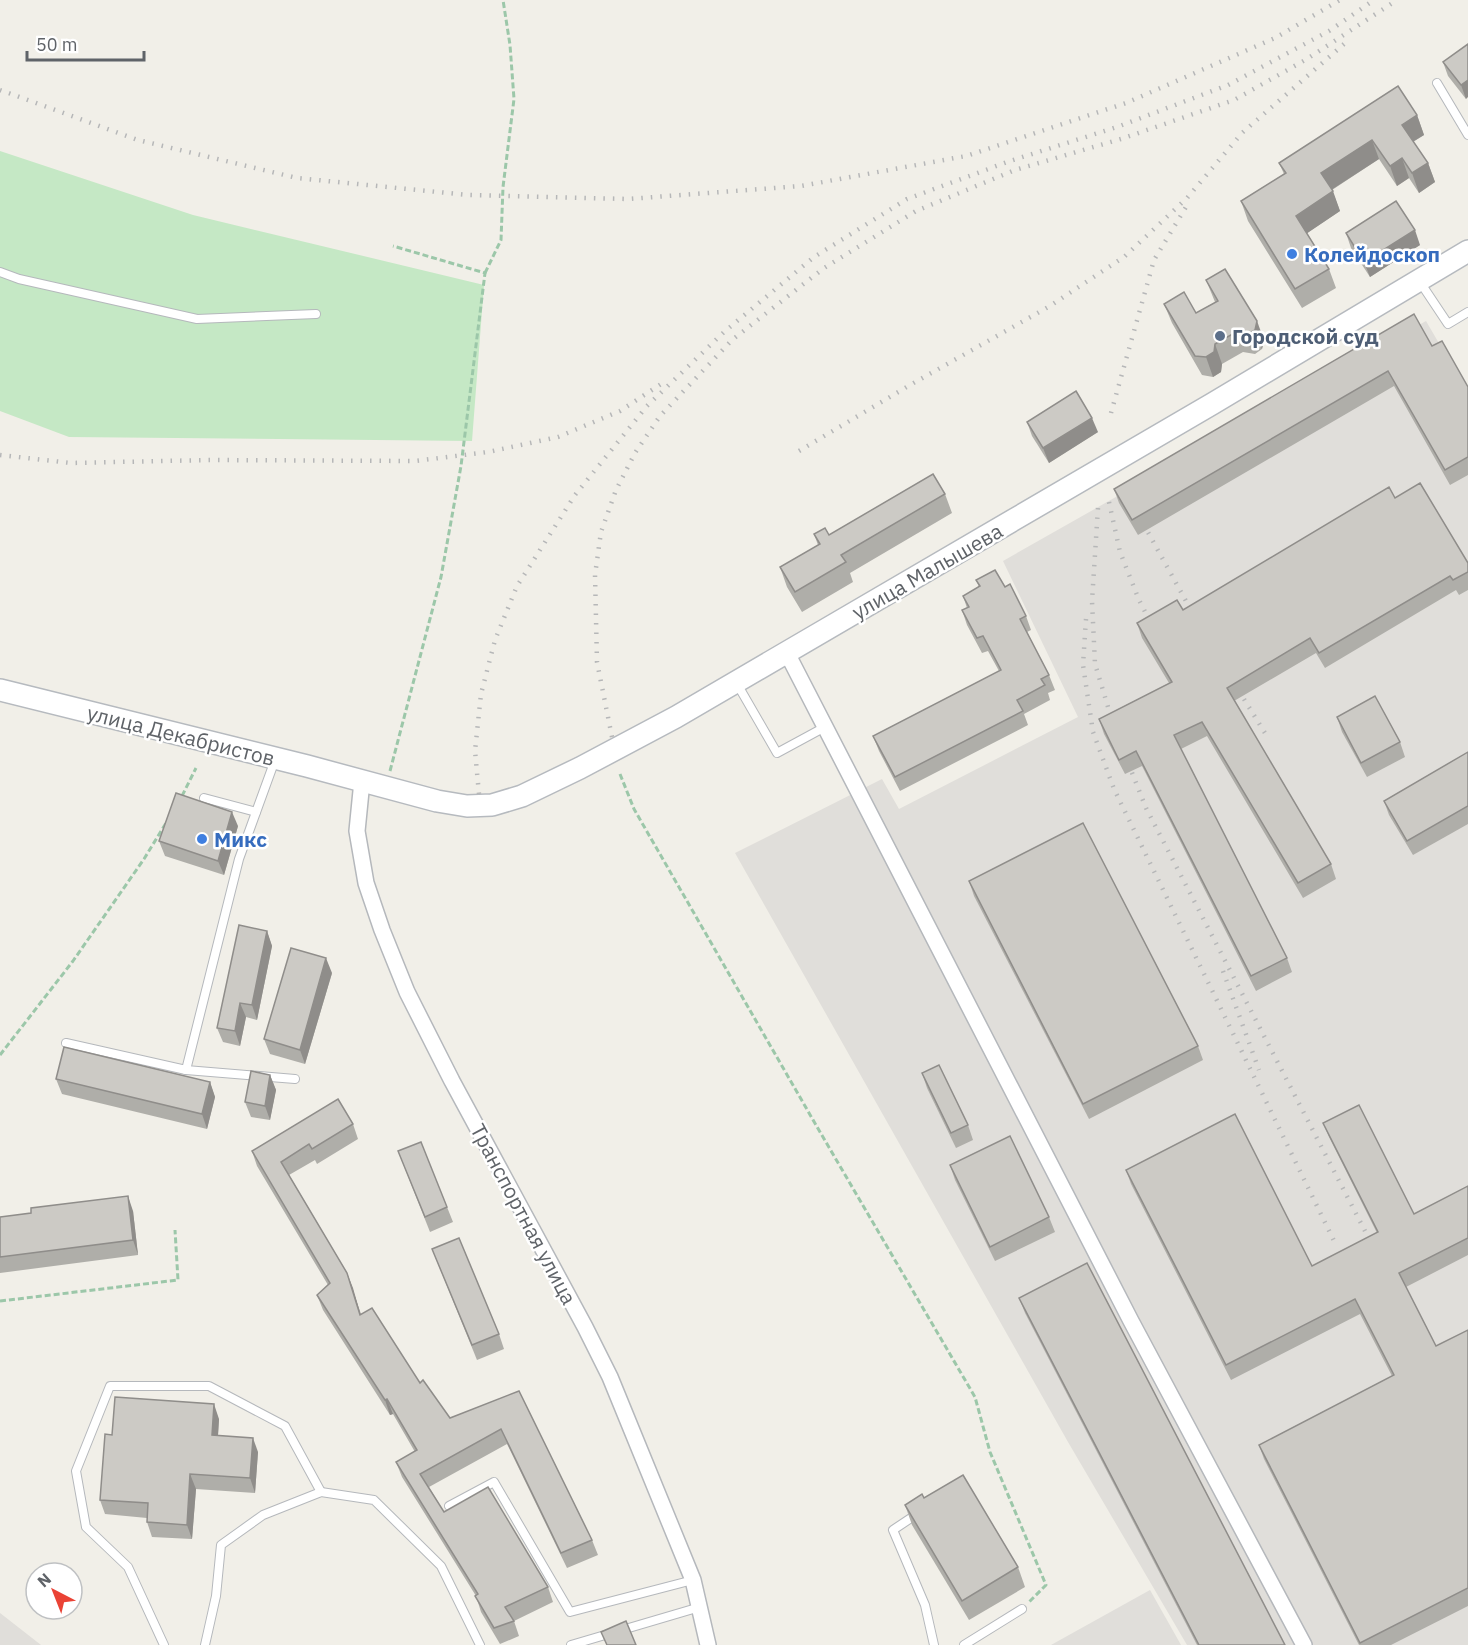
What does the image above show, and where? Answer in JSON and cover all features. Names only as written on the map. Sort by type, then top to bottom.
[{"type":"main road","name":"улица Малышева","points":[[362,781],[437,801],[467,806],[492,805],[522,796],[676,717],[1202,410],[1468,251]]},
{"type":"main road","name":"улица Декабристов","points":[[0,690],[362,781]]},
{"type":"street","points":[[787,653],[1131,1321],[1304,1645]]},
{"type":"street","name":"Транспортная улица","points":[[362,781],[357,831],[366,883],[382,930],[407,992],[452,1081],[610,1377],[693,1580],[708,1645]]},
{"type":"lane","points":[[1437,82],[1468,135]]},
{"type":"lane","points":[[0,272],[19,279],[197,319],[316,314]]},
{"type":"lane","points":[[1419,280],[1448,324],[1468,312]]},
{"type":"lane","points":[[736,682],[777,753],[825,727]]},
{"type":"lane","points":[[186,1070],[239,859],[276,759]]},
{"type":"lane","points":[[204,798],[256,812]]},
{"type":"lane","points":[[66,1043],[186,1070],[295,1079]]},
{"type":"lane","points":[[164,1645],[128,1567],[86,1527],[76,1471],[110,1386],[209,1386],[285,1426],[321,1492]]},
{"type":"lane","points":[[449,1506],[494,1482],[570,1612],[693,1580]]},
{"type":"lane","points":[[205,1645],[216,1596],[220,1545],[263,1515],[321,1492],[374,1500],[441,1566],[480,1645]]},
{"type":"lane","points":[[928,1507],[893,1530],[925,1605],[933,1645]]},
{"type":"lane","points":[[571,1645],[700,1607]]},
{"type":"lane","points":[[964,1645],[1022,1609]]},
{"type":"path","points":[[385,787],[441,578],[461,466],[485,273],[501,240],[503,187],[514,99],[510,45],[503,0]]},
{"type":"path","points":[[393,246],[485,273]]},
{"type":"path","points":[[178,803],[196,768]]},
{"type":"path","points":[[620,774],[639,819],[975,1397],[990,1452],[1046,1585],[1022,1609]]},
{"type":"path","points":[[0,1055],[73,961],[167,822]]},
{"type":"path","points":[[0,1301],[178,1280],[175,1230]]},
{"type":"shaded area","points":[[1426,321],[1468,393],[1468,1645],[1187,1645],[1068,1442],[735,853],[882,779],[899,809],[1078,717],[1003,561]]},
{"type":"shaded area","points":[[1150,1590],[1181,1645],[1051,1645]]},
{"type":"shaded area","points":[[0,1613],[41,1645],[0,1645]]},
{"type":"green space","points":[[0,151],[193,215],[484,285],[472,441],[69,437],[0,411]]},
{"type":"building","points":[[1468,44],[1468,80],[1461,85],[1443,62]]},
{"type":"building","points":[[1398,86],[1417,115],[1402,125],[1428,163],[1412,173],[1402,158],[1390,166],[1372,140],[1321,173],[1333,191],[1296,216],[1329,269],[1295,289],[1241,201],[1286,173],[1279,163]]},
{"type":"building","points":[[1396,201],[1415,230],[1364,262],[1346,233]]},
{"type":"building","points":[[1225,269],[1257,321],[1255,330],[1248,334],[1236,332],[1215,344],[1214,352],[1206,357],[1195,356],[1164,304],[1184,292],[1196,313],[1218,301],[1206,280]]},
{"type":"building","points":[[1414,314],[1432,346],[1442,341],[1468,387],[1468,457],[1445,470],[1388,371],[1132,520],[1114,489]]},
{"type":"building","points":[[1076,391],[1092,418],[1043,448],[1027,422]]},
{"type":"building","points":[[933,474],[945,494],[841,555],[846,562],[795,592],[780,567],[820,544],[814,534],[825,528],[829,535]]},
{"type":"building","points":[[1420,483],[1468,563],[1468,572],[1453,580],[1450,576],[1319,653],[1310,638],[1227,688],[1331,864],[1298,883],[1202,722],[1174,735],[1287,958],[1251,976],[1136,751],[1119,760],[1099,719],[1172,682],[1137,623],[1177,600],[1183,610],[1389,487],[1395,498]]},
{"type":"building","points":[[995,570],[1005,587],[1010,584],[1026,616],[1020,619],[1049,675],[1041,679],[1045,685],[1017,700],[1023,711],[895,777],[873,736],[1001,670],[983,636],[977,638],[962,610],[969,607],[963,596],[980,586],[976,580]]},
{"type":"building","points":[[1375,696],[1400,742],[1361,763],[1337,717]]},
{"type":"building","points":[[1468,752],[1468,806],[1407,841],[1384,801]]},
{"type":"building","points":[[176,793],[232,812],[218,861],[159,841]]},
{"type":"building","points":[[1083,823],[1198,1046],[1083,1104],[969,881]]},
{"type":"building","points":[[239,925],[267,931],[252,1005],[240,1003],[235,1031],[217,1028]]},
{"type":"building","points":[[291,948],[326,958],[300,1050],[264,1039]]},
{"type":"building","points":[[64,1047],[210,1082],[202,1114],[56,1079]]},
{"type":"building","points":[[939,1065],[968,1125],[951,1133],[922,1073]]},
{"type":"building","points":[[251,1071],[270,1075],[265,1106],[245,1102]]},
{"type":"building","points":[[338,1099],[353,1124],[312,1149],[309,1144],[281,1162],[347,1273],[360,1315],[372,1308],[420,1383],[423,1380],[450,1418],[519,1391],[592,1540],[561,1553],[501,1429],[420,1474],[444,1512],[488,1487],[548,1587],[505,1607],[514,1621],[494,1628],[475,1596],[478,1594],[396,1462],[417,1450],[387,1399],[385,1400],[317,1295],[330,1283],[252,1151]]},
{"type":"building","points":[[1359,1105],[1414,1214],[1468,1186],[1468,1238],[1399,1273],[1436,1346],[1468,1330],[1468,1588],[1360,1643],[1259,1445],[1394,1375],[1355,1299],[1226,1365],[1126,1170],[1235,1114],[1312,1266],[1378,1232],[1323,1123]]},
{"type":"building","points":[[1010,1136],[1049,1217],[990,1247],[950,1165]]},
{"type":"building","points":[[421,1142],[447,1207],[425,1217],[398,1151]]},
{"type":"building","points":[[128,1196],[133,1240],[0,1257],[0,1217],[31,1213],[31,1208]]},
{"type":"building","points":[[459,1238],[499,1334],[472,1345],[432,1249]]},
{"type":"building","points":[[1087,1263],[1285,1645],[1199,1645],[1019,1298]]},
{"type":"building","points":[[115,1397],[214,1404],[212,1435],[253,1438],[250,1478],[190,1474],[187,1525],[147,1522],[148,1503],[100,1500],[105,1434],[112,1435]]},
{"type":"building","points":[[963,1475],[1018,1567],[962,1601],[905,1505],[922,1494],[924,1498]]},
{"type":"building","points":[[626,1621],[636,1645],[607,1645],[601,1632]]},
{"type":"railway","points":[[0,90],[138,140],[297,178],[468,195],[628,199],[801,186],[966,156],[1126,103],[1275,38],[1340,0]]},
{"type":"railway","points":[[479,794],[475,751],[481,694],[495,640],[517,586],[575,495],[647,406],[724,332],[814,257],[907,199],[1010,161],[1117,127],[1228,85],[1329,31],[1374,0]]},
{"type":"railway","points":[[612,737],[597,662],[595,575],[601,532],[616,490],[635,453],[660,416],[732,340],[824,268],[916,211],[1015,170],[1121,139],[1234,100],[1307,59],[1397,0]]},
{"type":"railway","points":[[799,451],[1050,306],[1124,257],[1187,198],[1242,133],[1344,44]]},
{"type":"railway","points":[[1111,413],[1154,260],[1189,202]]},
{"type":"railway","points":[[0,455],[71,463],[209,460],[415,461],[488,452],[558,437],[620,411],[661,384]]},
{"type":"railway","points":[[1109,502],[1120,552],[1139,600],[1155,631]]},
{"type":"railway","points":[[1098,508],[1092,601],[1095,664],[1115,730]]},
{"type":"railway","points":[[1139,516],[1197,621]]},
{"type":"railway","points":[[1086,619],[1083,665],[1093,732],[1114,789],[1335,1243]]},
{"type":"railway","points":[[1234,683],[1265,733]]},
{"type":"railway","points":[[1125,755],[1146,808],[1365,1231]]},
{"type":"railway","points":[[1223,971],[1259,1070]]},
{"type":"place","name":"Колейдоскоп","points":[[1292,254]]},
{"type":"place","name":"Городской суд","points":[[1220,336]]},
{"type":"place","name":"Микс","points":[[202,839]]}]
